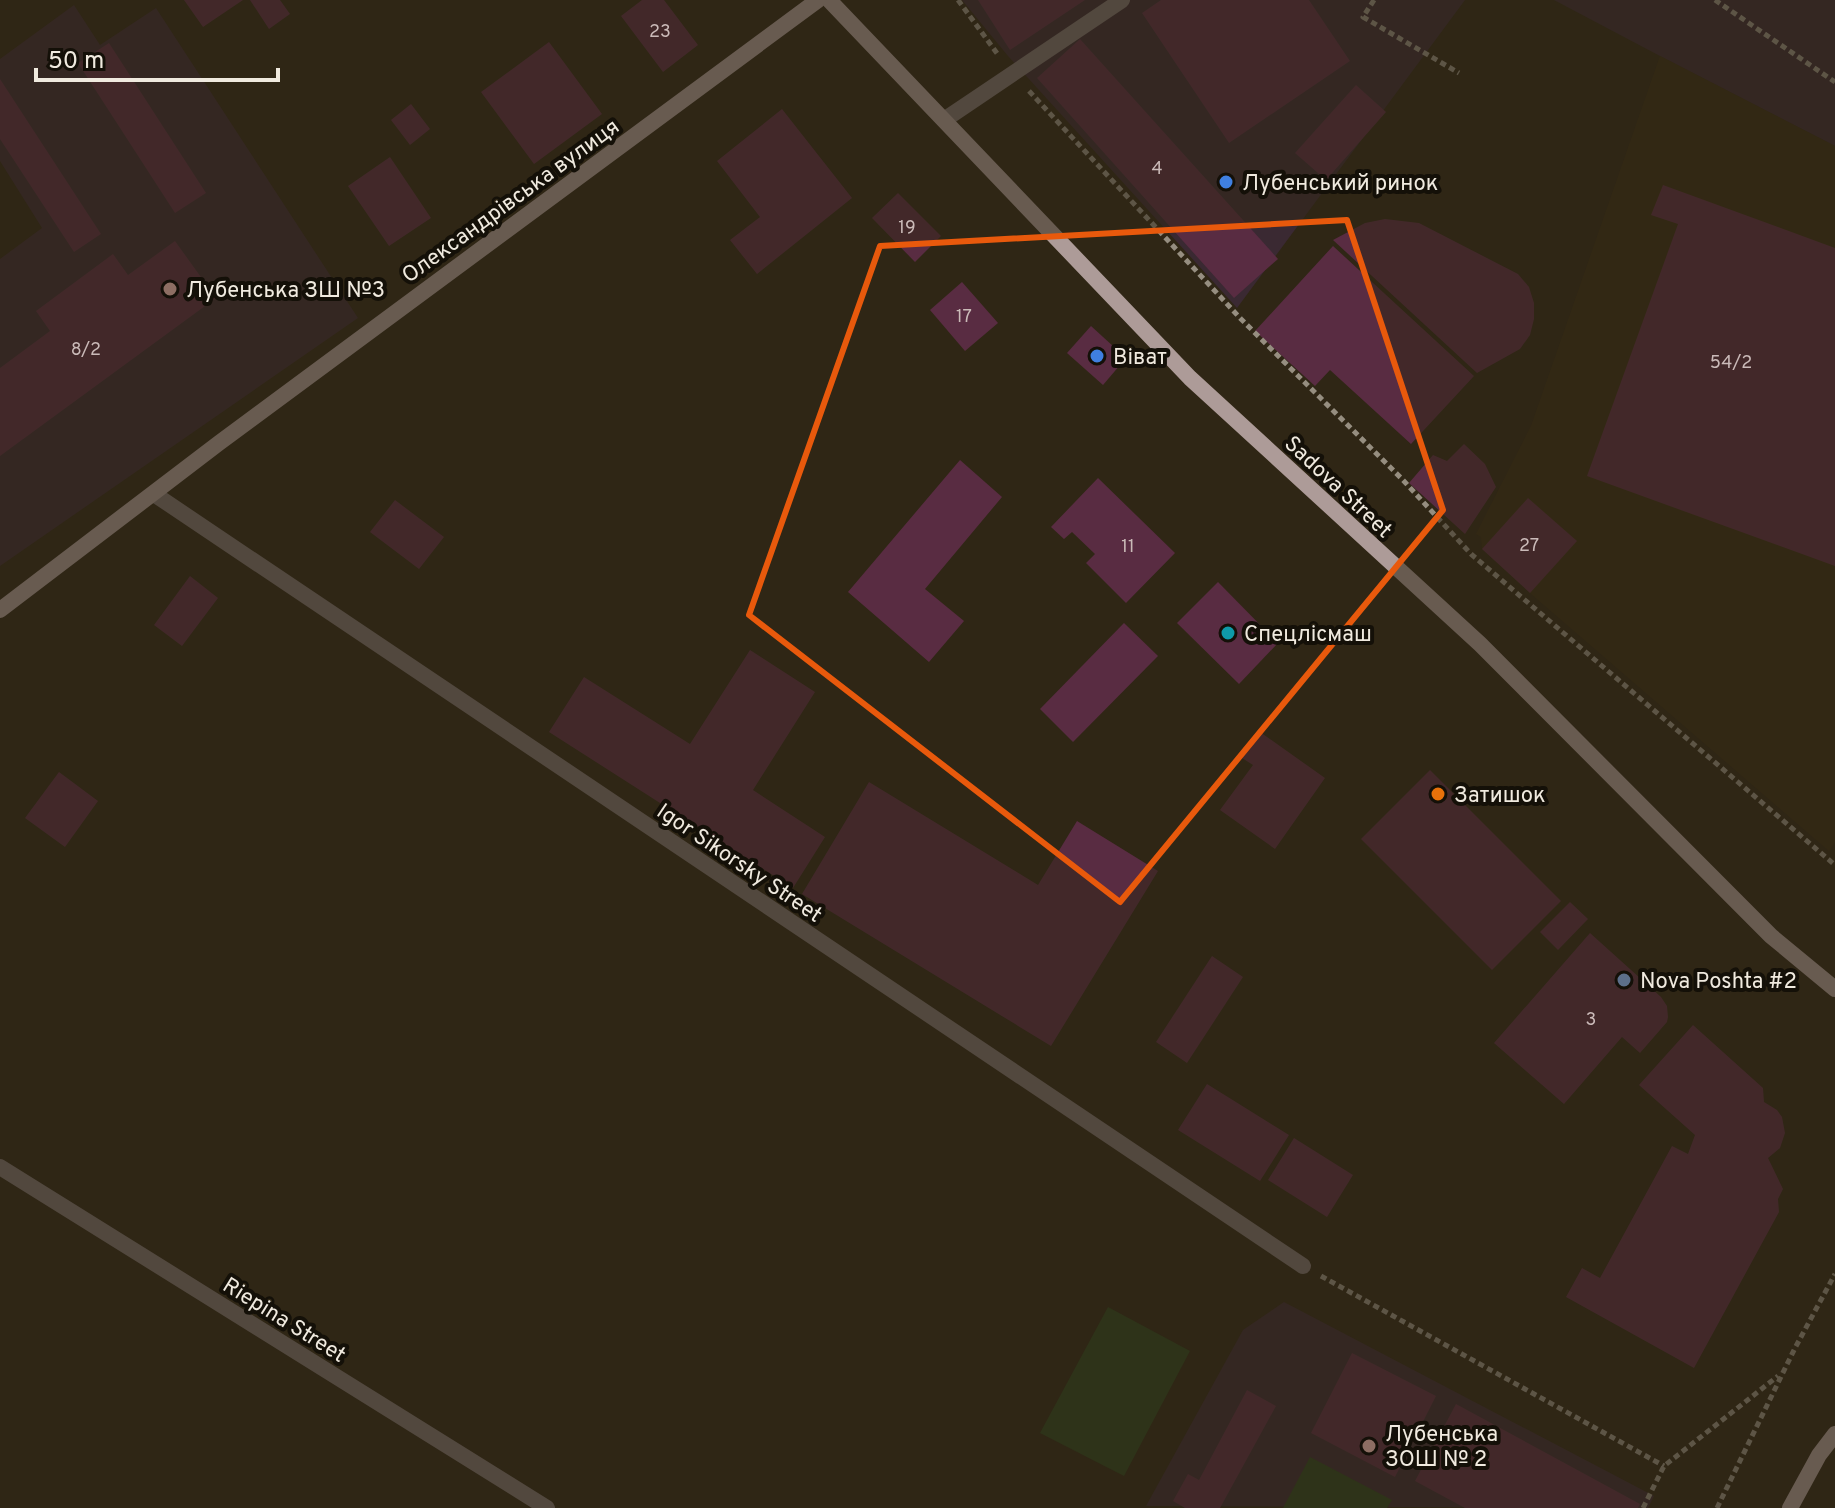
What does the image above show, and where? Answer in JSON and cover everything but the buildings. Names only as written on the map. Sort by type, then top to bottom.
[{"type":"main road","name":"Олександрівська вулиця","points":[[0,610],[219,443],[818,0]]},
{"type":"main road","name":"Sadova Street","points":[[829,0],[1190,378],[1480,644],[1771,936],[1835,989]]},
{"type":"main road","points":[[1790,1508],[1819,1455],[1835,1434]]},
{"type":"street","points":[[944,120],[1122,0]]},
{"type":"street","name":"Igor Sikorsky Street","points":[[154,494],[1303,1266]]},
{"type":"street","name":"Riepina Street","points":[[0,1167],[547,1508]]},
{"type":"path","points":[[958,0],[1012,73],[1241,319],[1402,479],[1471,554],[1835,865]]},
{"type":"path","points":[[1374,0],[1363,17],[1459,73]]},
{"type":"path","points":[[1715,0],[1835,82]]},
{"type":"path","points":[[1303,1266],[1664,1466]]},
{"type":"path","points":[[1717,1508],[1782,1373],[1835,1274]]},
{"type":"path","points":[[1643,1508],[1664,1466],[1782,1373]]},
{"type":"highlighted area","points":[[1347,220],[1443,510],[1120,902],[749,615],[880,246]]},
{"type":"shaded area","name":"Лубенський ринок","points":[[962,0],[1465,0],[1237,308],[1008,56]]},
{"type":"shaded area","points":[[1554,0],[1835,0],[1835,146],[1660,56]]},
{"type":"shaded area","name":"Лубенська ЗШ №3","points":[[74,5],[100,45],[156,8],[358,318],[0,566],[0,259],[42,228],[0,161],[0,59]]},
{"type":"shaded area","points":[[1660,56],[1835,146],[1835,842],[1829,851],[1530,593],[1482,549],[1481,537],[1476,534],[1531,426]]},
{"type":"shaded area","name":"Лубенська ЗОШ № 2","points":[[1284,1302],[1654,1496],[1648,1508],[1146,1506],[1243,1330]]},
{"type":"green space","points":[[1108,1307],[1190,1351],[1124,1476],[1040,1433]]},
{"type":"green space","points":[[1310,1457],[1392,1500],[1387,1508],[1283,1508]]},
{"type":"place","name":"Лубенський ринок","points":[[1226,182]]},
{"type":"place","name":"Лубенська ЗШ №3","points":[[170,289]]},
{"type":"place","name":"Віват","points":[[1097,356]]},
{"type":"place","name":"Спецлісмаш","points":[[1228,633]]},
{"type":"place","name":"Затишок","points":[[1438,794]]},
{"type":"place","name":"Nova Poshta #2","points":[[1624,980]]},
{"type":"place","name":"Лубенська ЗОШ № 2","points":[[1369,1446]]}]
